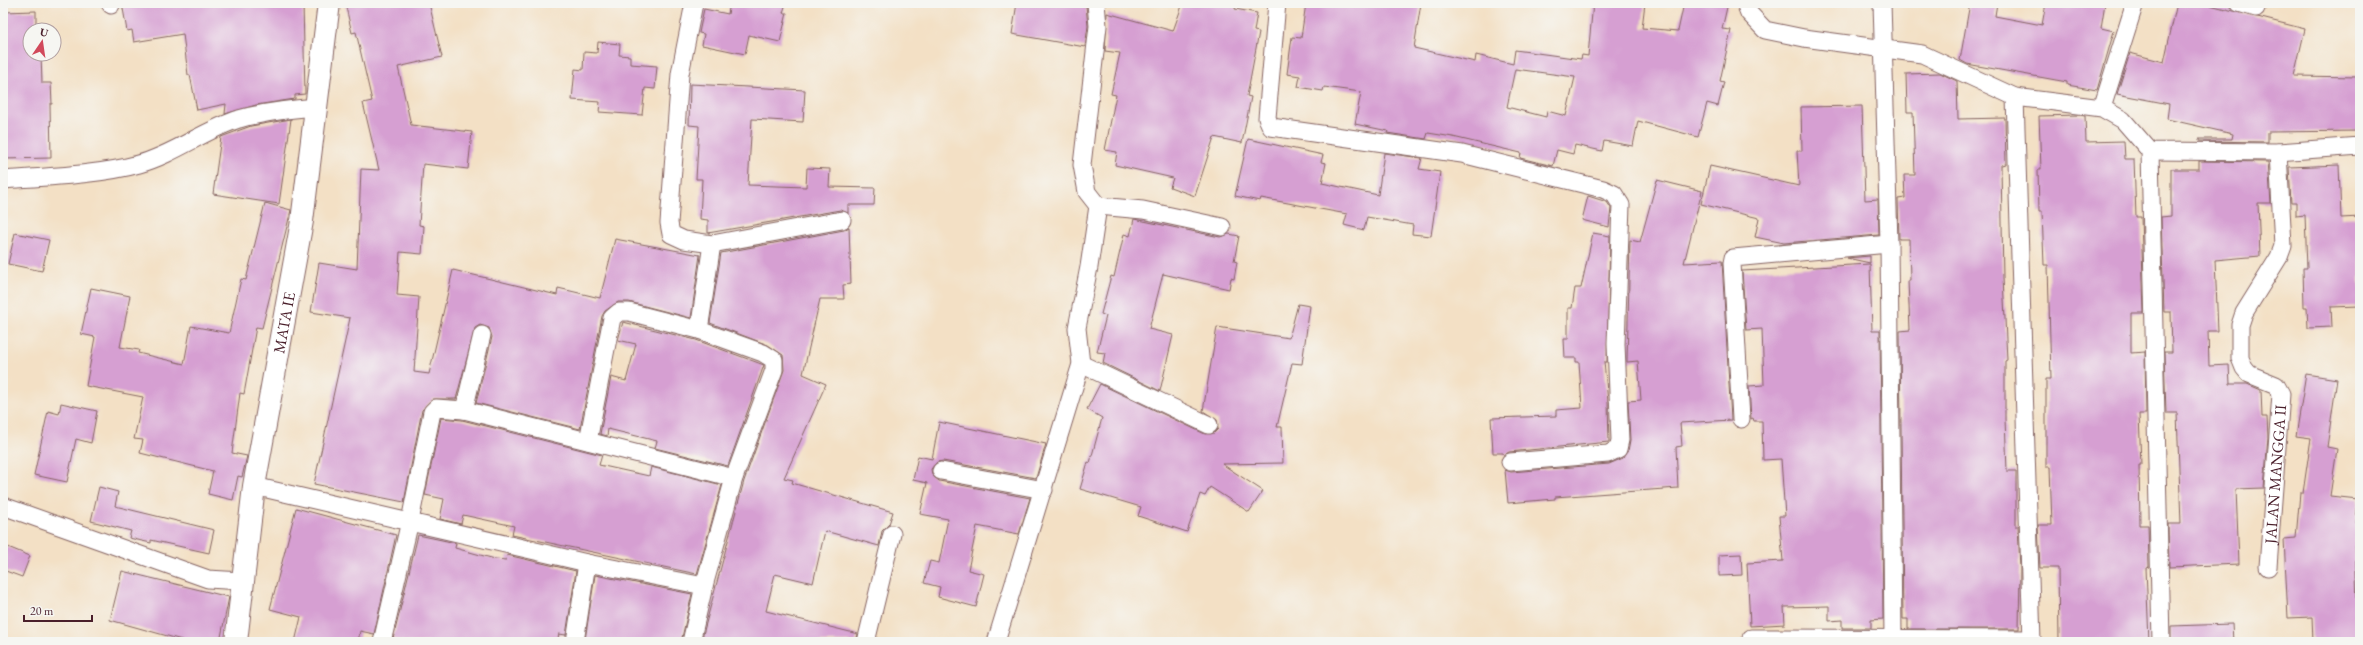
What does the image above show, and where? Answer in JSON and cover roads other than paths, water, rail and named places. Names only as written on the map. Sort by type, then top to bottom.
[{"type":"street","name":"MATA IE","points":[[236,642],[254,486],[302,221],[329,3]]},
{"type":"street","points":[[694,3],[680,74],[669,223],[671,234],[676,237],[712,244],[842,220]]},
{"type":"street","points":[[996,642],[1082,364],[1076,328],[1089,267],[1098,206],[1087,192],[1082,165],[1098,26],[1096,3]]},
{"type":"street","points":[[1277,3],[1267,118],[1271,127],[1462,154],[1603,189],[1614,194],[1621,205],[1616,344],[1620,440],[1618,449],[1608,454],[1510,462]]},
{"type":"street","points":[[1745,3],[1749,13],[1765,30],[1804,38],[1922,54],[2015,97],[2102,108],[2123,120],[2150,151],[2161,642]]},
{"type":"street","points":[[1882,3],[1889,244],[1893,638]]},
{"type":"street","points":[[2102,108],[2135,3]]},
{"type":"street","points":[[2239,3],[2256,8]]},
{"type":"street","points":[[1751,638],[1893,638],[2032,641],[2015,97]]},
{"type":"street","points":[[3,180],[50,177],[139,164],[172,152],[239,120],[290,109],[317,107]]},
{"type":"street","points":[[2150,151],[2278,152],[2360,146]]},
{"type":"street","name":"JALAN MANGGA II","points":[[2268,567],[2280,394],[2276,385],[2248,374],[2244,368],[2240,358],[2240,325],[2244,313],[2279,257],[2283,246],[2278,152]]},
{"type":"street","points":[[1098,206],[1143,210],[1222,228]]},
{"type":"street","points":[[699,330],[712,244]]},
{"type":"street","points":[[1741,419],[1732,263],[1734,258],[1889,244]]},
{"type":"street","points":[[588,441],[615,315],[619,312],[629,312],[699,330],[763,353],[774,360],[774,370],[734,478],[704,586],[691,642]]},
{"type":"street","points":[[464,410],[482,335]]},
{"type":"street","points":[[1082,364],[1209,425]]},
{"type":"street","points":[[382,642],[410,521],[432,412],[436,408],[464,410],[734,478]]},
{"type":"street","points":[[942,471],[1044,490]]},
{"type":"street","points":[[254,486],[588,563],[704,586]]},
{"type":"street","points":[[3,506],[208,579],[242,581]]},
{"type":"street","points":[[866,642],[892,534]]},
{"type":"street","points":[[575,642],[588,563]]}]
